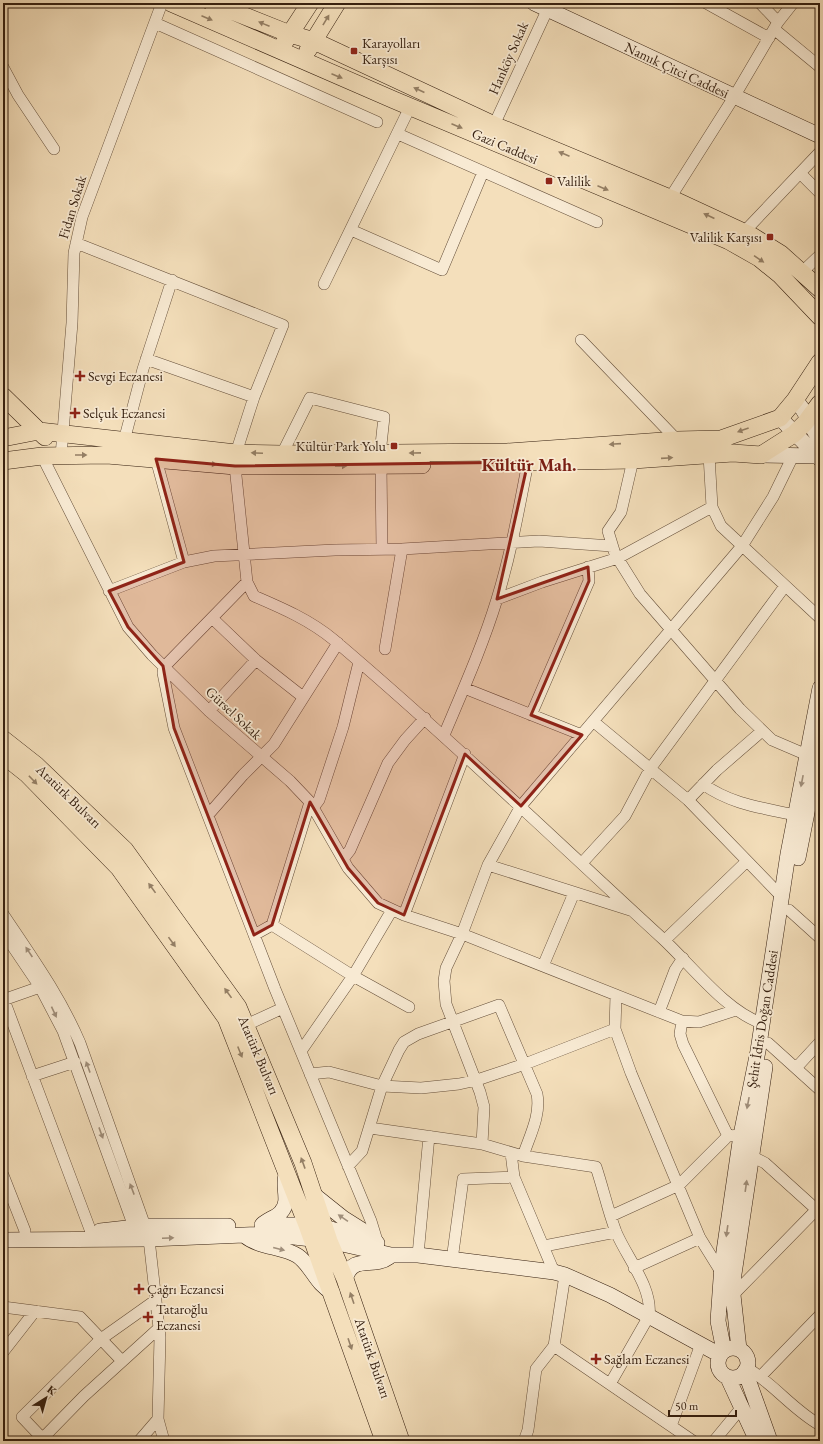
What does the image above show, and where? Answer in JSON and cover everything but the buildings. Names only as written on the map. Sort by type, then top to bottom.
[{"type":"main road","name":"Gazi Caddesi","points":[[171,3],[410,107],[729,241],[759,258],[780,275],[820,317]]},
{"type":"main road","name":"Gazi Caddesi","points":[[212,3],[290,34],[314,41],[494,125],[670,198],[744,232],[781,254],[820,289]]},
{"type":"main road","points":[[280,50],[310,3]]},
{"type":"main road","points":[[302,60],[337,3]]},
{"type":"main road","name":"Namık Çitci Caddesi","points":[[544,5],[734,97],[820,136]]},
{"type":"main road","points":[[4,436],[39,431],[62,435],[124,440],[236,459],[282,454],[381,460],[677,440],[720,439],[780,418],[795,400],[820,362]]},
{"type":"main road","points":[[3,396],[39,431],[61,456]]},
{"type":"main road","points":[[795,400],[805,410],[813,428],[820,438]]},
{"type":"main road","points":[[761,455],[794,434],[809,418],[820,403]]},
{"type":"main road","points":[[780,418],[818,458]]},
{"type":"main road","points":[[4,436],[15,444],[42,456]]},
{"type":"main road","points":[[3,461],[42,456],[107,455],[156,459],[528,462],[633,460],[733,453],[818,458]]},
{"type":"main road","name":"Şehit İdris Doğan Caddesi","points":[[728,1352],[734,1274],[768,1043],[786,904],[795,816],[820,688]]},
{"type":"main road","name":"Atatürk Bulvarı","points":[[3,739],[36,765],[125,850],[238,1006],[303,1163],[401,1441]]},
{"type":"main road","name":"Şehit İdris Doğan Caddesi","points":[[728,1352],[718,1321],[721,1272],[735,1136],[758,1051],[762,1023],[786,904],[816,786],[820,747]]},
{"type":"main road","name":"Atatürk Bulvarı","points":[[3,755],[27,774],[119,868],[226,1018],[287,1172],[332,1292],[384,1441]]},
{"type":"main road","points":[[262,1225],[277,1216],[283,1209],[287,1198],[284,1180],[287,1172]]},
{"type":"main road","points":[[313,1194],[338,1214],[362,1230],[375,1243]]},
{"type":"main road","points":[[3,1240],[262,1225],[327,1234],[375,1243],[391,1249],[394,1255]]},
{"type":"main road","points":[[3,1230],[90,1232],[143,1231],[243,1234],[309,1232]]},
{"type":"main road","points":[[243,1234],[257,1243],[288,1251],[298,1256],[308,1265],[322,1286],[332,1292]]},
{"type":"main road","points":[[327,1234],[394,1255],[418,1255],[560,1274],[649,1316],[702,1344],[746,1356],[746,1370],[770,1441]]},
{"type":"main road","points":[[345,1279],[350,1270],[358,1264],[382,1261],[394,1255]]},
{"type":"main road","points":[[728,1352],[717,1364],[718,1368],[724,1376],[728,1378],[757,1441]]},
{"type":"main road","points":[[728,1378],[738,1377],[746,1370]]},
{"type":"street","name":"Fidan Sokak","points":[[61,456],[72,323],[76,243],[82,217],[162,3]]},
{"type":"street","points":[[706,3],[774,30],[820,67]]},
{"type":"street","points":[[760,3],[774,30]]},
{"type":"street","points":[[670,198],[734,97],[774,30],[793,3]]},
{"type":"street","name":"Hanköy Sokak","points":[[494,125],[544,5]]},
{"type":"street","points":[[155,22],[377,122]]},
{"type":"street","points":[[3,68],[11,85],[54,149]]},
{"type":"street","points":[[324,284],[410,107]]},
{"type":"street","points":[[398,134],[597,222]]},
{"type":"street","points":[[744,232],[820,152]]},
{"type":"street","points":[[351,230],[442,270],[484,172]]},
{"type":"street","points":[[800,173],[820,193]]},
{"type":"street","points":[[76,243],[283,325],[254,397],[236,459],[247,582],[254,596],[291,612],[318,627],[465,754],[632,911],[665,940],[736,1010],[762,1023]]},
{"type":"street","points":[[801,273],[820,255]]},
{"type":"street","points":[[124,440],[146,359],[172,280]]},
{"type":"street","points":[[581,340],[677,440]]},
{"type":"street","points":[[146,359],[254,397]]},
{"type":"street","points":[[282,454],[310,398],[384,416],[381,460],[382,549]]},
{"type":"street","points":[[709,454],[712,507],[721,526],[820,618]]},
{"type":"street","name":"Gürsel Sokak","points":[[42,456],[128,627],[164,667],[209,711],[261,758],[290,781],[311,805],[348,868],[378,903],[404,915],[462,934],[682,1021]]},
{"type":"street","points":[[482,1144],[484,1107],[477,1080],[446,1004],[444,981],[446,968],[462,934],[488,865],[521,806],[594,722],[742,546],[773,497],[794,456]]},
{"type":"street","points":[[156,459],[184,562]]},
{"type":"street","points":[[633,460],[621,512],[608,531],[612,546],[618,558],[640,594],[762,731],[780,745],[807,755]]},
{"type":"street","points":[[444,735],[478,655],[497,599],[512,543],[528,462]]},
{"type":"street","points":[[497,599],[542,582],[618,558],[712,507]]},
{"type":"street","points":[[109,591],[184,562],[214,556],[402,549],[539,541],[612,546]]},
{"type":"street","points":[[385,649],[402,549]]},
{"type":"street","points":[[531,715],[589,582],[588,567]]},
{"type":"street","points":[[247,582],[164,667],[163,673],[174,728],[254,935],[348,1166],[375,1243]]},
{"type":"street","points":[[582,863],[625,816],[650,769],[784,586]]},
{"type":"street","points":[[212,618],[256,660],[303,697]]},
{"type":"street","points":[[208,815],[243,775],[274,744],[338,644]]},
{"type":"street","points":[[209,711],[256,660]]},
{"type":"street","points":[[254,935],[272,925],[311,805],[319,800],[343,727],[359,662]]},
{"type":"street","points":[[464,688],[582,735]]},
{"type":"street","points":[[343,859],[350,850],[375,789],[388,763],[405,740],[425,718]]},
{"type":"street","points":[[594,722],[688,800],[820,938]]},
{"type":"street","points":[[688,800],[717,770],[762,731]]},
{"type":"street","points":[[404,915],[465,754]]},
{"type":"street","points":[[703,784],[718,794],[737,802],[795,816]]},
{"type":"street","points":[[665,940],[747,861]]},
{"type":"street","points":[[488,865],[632,911]]},
{"type":"street","points":[[543,966],[574,893]]},
{"type":"street","points":[[301,1051],[353,976],[392,910]]},
{"type":"street","points":[[4,917],[45,976],[68,1017],[80,1043],[143,1231],[156,1300],[159,1328],[158,1419],[164,1441]]},
{"type":"street","points":[[272,925],[353,976],[409,1007]]},
{"type":"street","points":[[3,932],[40,987],[54,1012],[143,1231]]},
{"type":"street","points":[[659,1012],[675,970],[683,958]]},
{"type":"street","points":[[40,987],[4,1000],[90,1232]]},
{"type":"street","points":[[616,995],[615,1029],[631,1073],[700,1238],[721,1272]]},
{"type":"street","points":[[348,1166],[362,1151],[382,1086],[404,1042],[418,1034],[499,1005],[525,1064],[539,1103],[536,1121],[523,1156]]},
{"type":"street","points":[[246,1025],[283,1008]]},
{"type":"street","points":[[611,1216],[679,1185],[735,1136],[683,1044],[680,1034],[682,1021],[698,1022],[736,1010]]},
{"type":"street","points":[[310,1074],[329,1072],[382,1086],[440,1087],[477,1080],[525,1064],[615,1029]]},
{"type":"street","points":[[796,1068],[820,1042]]},
{"type":"street","points":[[768,1043],[820,1090]]},
{"type":"street","points":[[32,1076],[75,1062]]},
{"type":"street","points":[[370,1128],[482,1144],[523,1156],[596,1166],[616,1232],[650,1300],[649,1316],[610,1384]]},
{"type":"street","points":[[418,1255],[429,1136]]},
{"type":"street","points":[[511,1153],[514,1177],[544,1246],[560,1274],[554,1346],[536,1369],[528,1430],[524,1441]]},
{"type":"street","points":[[733,1295],[818,1208],[765,1163],[751,1156]]},
{"type":"street","points":[[3,1175],[26,1231]]},
{"type":"street","points":[[452,1260],[463,1179],[514,1177]]},
{"type":"street","points":[[544,1246],[616,1232]]},
{"type":"street","points":[[634,1268],[700,1238]]},
{"type":"street","points":[[156,1300],[101,1339],[22,1417],[41,1440],[84,1396],[159,1328]]},
{"type":"street","points":[[3,1307],[80,1317],[122,1361]]},
{"type":"street","points":[[3,1352],[35,1311]]},
{"type":"street","points":[[761,1376],[820,1315]]},
{"type":"street","points":[[671,1426],[702,1344]]},
{"type":"street","points":[[554,1346],[693,1441]]},
{"type":"street","points":[[746,1370],[761,1376],[808,1418],[820,1425]]},
{"type":"street","points":[[714,1441],[742,1407]]},
{"type":"street","points":[[140,1441],[158,1419]]},
{"type":"highlighted area","points":[[156,459],[235,466],[528,462],[497,599],[588,567],[589,581],[531,715],[582,735],[521,806],[465,754],[404,915],[378,903],[348,868],[310,802],[272,925],[254,935],[174,728],[163,666],[128,627],[109,591],[184,562]]},
{"type":"place","name":"Karayolları Karşısı","points":[[354,51]]},
{"type":"place","name":"Valilik","points":[[549,181]]},
{"type":"place","name":"Valilik Karşısı","points":[[770,237]]},
{"type":"place","name":"Sevgi Eczanesi","points":[[80,376]]},
{"type":"place","name":"Selçuk Eczanesi","points":[[75,413]]},
{"type":"place","name":"Kültür Park Yolu","points":[[394,446]]},
{"type":"place","name":"Çağrı Eczanesi","points":[[139,1289]]},
{"type":"place","name":"Tataroğlu Eczanesi","points":[[148,1317]]},
{"type":"place","name":"Sağlam Eczanesi","points":[[596,1359]]},
{"type":"district","name":"Kültür Mah.","points":[[529,465]]}]
